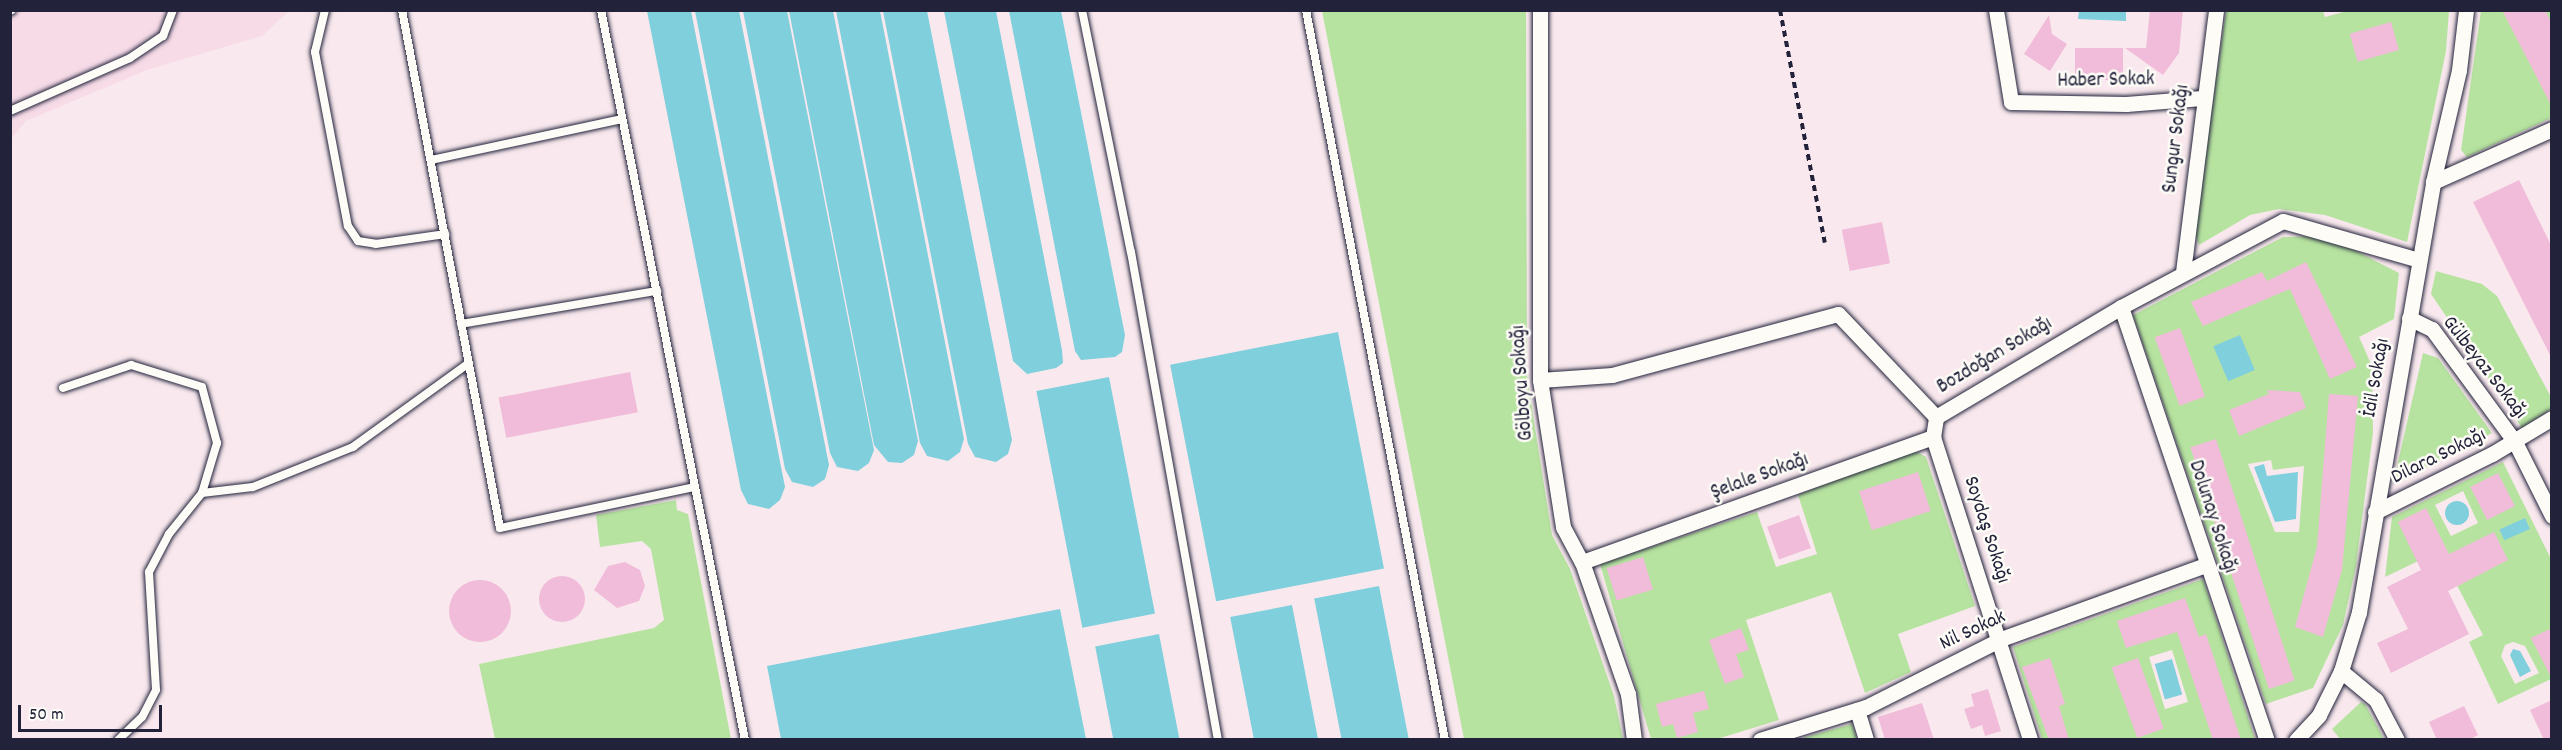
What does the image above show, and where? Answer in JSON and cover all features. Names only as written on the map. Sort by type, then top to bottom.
[{"type":"street","name":"Gölboyu Sokağı","points":[[1540,10],[1539,380],[1563,527],[1582,562],[1628,694],[1634,740]]},
{"type":"street","name":"Haber Sokak","points":[[1996,10],[2011,102],[2126,104],[2202,98]]},
{"type":"street","name":"Sungur Sokağı","points":[[2183,272],[2202,98],[2216,10]]},
{"type":"street","name":"İdil Sokağı","points":[[2296,740],[2319,715],[2341,671],[2359,612],[2433,182],[2459,70],[2466,10]]},
{"type":"street","points":[[2433,182],[2552,129]]},
{"type":"street","name":"Bozdoğan Sokağı","points":[[1539,380],[1612,375],[1838,314],[1936,417],[2121,307],[2183,272],[2283,221],[2419,260]]},
{"type":"street","name":"Dolunay Sokağı","points":[[2121,307],[2205,565],[2267,740]]},
{"type":"street","name":"Gülbeyaz Sokağı","points":[[2409,318],[2432,328],[2515,442],[2552,516]]},
{"type":"street","points":[[1933,437],[1936,417]]},
{"type":"street","name":"Dilara Sokağı","points":[[2375,512],[2515,442],[2552,418]]},
{"type":"street","name":"Şelale Sokağı","points":[[1582,562],[1933,437]]},
{"type":"street","name":"Soydaş Sokağı","points":[[1933,437],[2001,639],[2030,740]]},
{"type":"street","name":"Nil Sokak","points":[[1760,740],[1857,710],[2001,639],[2205,565]]},
{"type":"street","points":[[2341,671],[2376,700],[2397,740]]},
{"type":"street","points":[[1857,710],[1866,740]]},
{"type":"lane","points":[[10,111],[130,58],[164,36],[173,10]]},
{"type":"lane","points":[[325,10],[315,52],[348,226],[358,241],[376,244],[445,234]]},
{"type":"lane","points":[[402,10],[500,528],[695,487]]},
{"type":"lane","points":[[601,10],[745,740]]},
{"type":"lane","points":[[1082,10],[1131,252],[1218,740]]},
{"type":"lane","points":[[1306,10],[1444,740]]},
{"type":"lane","points":[[431,160],[622,119]]},
{"type":"lane","points":[[461,324],[657,291]]},
{"type":"lane","points":[[202,493],[254,487],[353,447],[469,363]]},
{"type":"lane","points":[[63,388],[131,365],[202,387],[217,443],[202,493],[169,534],[149,572],[156,690],[142,717],[118,740]]},
{"type":"path","points":[[1780,10],[1825,243]]},
{"type":"shaded area","points":[[11,11],[289,11],[262,36],[147,70],[26,121],[11,139]]},
{"type":"green space","points":[[2351,10],[2449,11],[2446,51],[2407,242],[2325,215],[2279,209],[2250,215],[2199,245],[2194,232],[2226,11],[2323,11],[2325,17]]},
{"type":"green space","points":[[1322,11],[1526,11],[1527,377],[1552,535],[1570,569],[1614,696],[1623,739],[1464,739]]},
{"type":"green space","points":[[2481,11],[2551,11],[2551,118],[2467,157],[2461,150]]},
{"type":"green space","points":[[2327,236],[2399,273],[2394,319],[2359,337],[2372,366],[2373,433],[2356,566],[2343,625],[2313,688],[2266,704],[2133,315],[2283,237]],"holes":[[[2271,460],[2273,470],[2304,466],[2299,532],[2275,532],[2248,464]]]},
{"type":"green space","points":[[2436,271],[2482,284],[2497,296],[2551,397],[2551,409],[2522,428],[2431,294]]},
{"type":"green space","points":[[2423,353],[2438,358],[2492,433],[2400,481],[2395,475]]},
{"type":"green space","points":[[1913,450],[1926,457],[1975,606],[1898,634],[1911,672],[1865,693],[1831,592],[1746,620],[1779,720],[1717,739],[1651,739],[1600,564],[1757,512],[1776,567],[1817,554],[1798,495]]},
{"type":"green space","points":[[2503,462],[2551,559],[2551,679],[2498,704],[2469,642],[2483,635],[2439,551],[2385,577],[2392,517]],"holes":[[[2463,491],[2478,523],[2451,536],[2435,505]],[[2513,642],[2525,646],[2539,673],[2515,684],[2501,656],[2505,645]]]},
{"type":"green space","points":[[676,500],[677,510],[688,514],[731,739],[495,739],[479,664],[654,628],[664,620],[651,549],[642,541],[600,547],[596,515]]},
{"type":"green space","points":[[2203,579],[2255,739],[2042,739],[2013,647]],"holes":[[[2172,650],[2188,702],[2165,709],[2149,657]]]},
{"type":"green space","points":[[2361,702],[2365,704],[2384,739],[2340,739],[2332,729]]},
{"type":"green space","points":[[1852,724],[1857,739],[1798,739],[1802,738]]},
{"type":"water","points":[[647,11],[691,11],[785,487],[780,500],[769,509],[748,504],[741,490]]},
{"type":"water","points":[[695,11],[739,11],[829,465],[825,479],[813,487],[792,482],[785,469]]},
{"type":"water","points":[[743,11],[787,11],[874,450],[869,463],[858,471],[837,467],[830,453]]},
{"type":"water","points":[[789,11],[833,11],[918,441],[914,455],[902,463],[888,462],[874,445]]},
{"type":"water","points":[[836,11],[880,11],[964,439],[960,452],[948,461],[927,456],[920,443]]},
{"type":"water","points":[[883,11],[927,11],[1012,440],[1008,454],[996,462],[975,457],[968,444]]},
{"type":"water","points":[[944,11],[996,11],[1062,350],[1063,363],[1056,368],[1027,374],[1013,361]]},
{"type":"water","points":[[1009,11],[1061,11],[1125,335],[1122,352],[1115,357],[1081,360],[1075,351]]},
{"type":"water","points":[[2079,11],[2126,11],[2126,21],[2078,19]]},
{"type":"water","points":[[1338,332],[1384,569],[1216,601],[1170,365]]},
{"type":"water","points":[[2240,335],[2255,370],[2228,381],[2213,346]]},
{"type":"water","points":[[1109,377],[1155,614],[1082,628],[1036,391]]},
{"type":"water","points":[[2264,464],[2267,476],[2298,472],[2296,519],[2275,522],[2254,467]]},
{"type":"water","points":[[2457,501],[2466,504],[2469,513],[2466,522],[2457,525],[2448,522],[2445,513],[2448,504]]},
{"type":"water","points":[[2525,518],[2530,529],[2504,540],[2499,529]]},
{"type":"water","points":[[1379,586],[1409,739],[1342,740],[1314,599]]},
{"type":"water","points":[[1292,605],[1318,739],[1254,740],[1230,617]]},
{"type":"water","points":[[1060,609],[1086,739],[781,739],[767,666]]},
{"type":"water","points":[[1159,634],[1179,739],[1113,740],[1095,646]]},
{"type":"water","points":[[2513,649],[2520,651],[2531,671],[2520,677],[2510,655]]},
{"type":"water","points":[[2172,659],[2182,695],[2165,700],[2155,664]]},
{"type":"building","points":[[2150,10],[2183,10],[2179,53],[2163,75],[2125,48],[2146,48]]},
{"type":"building","points":[[2502,10],[2545,10],[2552,24],[2552,107]]},
{"type":"building","points":[[2049,15],[2052,34],[2067,44],[2050,71],[2024,54]]},
{"type":"building","points":[[2391,22],[2399,50],[2358,62],[2350,34]]},
{"type":"building","points":[[2075,48],[2123,48],[2123,80],[2075,80]]},
{"type":"building","points":[[2519,180],[2552,247],[2552,359],[2473,202]]},
{"type":"building","points":[[1882,222],[1890,263],[1850,271],[1842,230]]},
{"type":"building","points":[[2306,262],[2357,367],[2330,379],[2290,289],[2203,326],[2191,302],[2262,272],[2267,281]]},
{"type":"building","points":[[2180,328],[2205,397],[2180,406],[2155,337]]},
{"type":"building","points":[[630,372],[638,412],[506,438],[498,398]]},
{"type":"building","points":[[2267,390],[2300,392],[2306,408],[2239,436],[2229,410],[2269,394]]},
{"type":"building","points":[[2329,394],[2358,396],[2342,570],[2323,637],[2295,627],[2317,547]]},
{"type":"building","points":[[2216,439],[2294,681],[2269,689],[2190,447]]},
{"type":"building","points":[[1918,472],[1931,511],[1872,530],[1859,491]]},
{"type":"building","points":[[2498,473],[2515,506],[2487,520],[2470,487]]},
{"type":"building","points":[[2426,508],[2449,554],[2494,532],[2508,560],[2448,591],[2469,634],[2391,673],[2377,643],[2408,629],[2387,587],[2421,570],[2398,522]]},
{"type":"building","points":[[1799,515],[1811,548],[1779,560],[1767,527]]},
{"type":"building","points":[[1643,557],[1653,590],[1617,601],[1607,568]]},
{"type":"building","points":[[625,562],[640,570],[645,586],[639,601],[617,608],[594,590],[608,566]]},
{"type":"building","points":[[562,576],[571,577],[579,582],[584,590],[584,608],[579,616],[571,621],[562,622],[553,621],[545,616],[540,608],[539,599],[540,590],[545,582],[553,577]]},
{"type":"building","points":[[480,580],[497,585],[502,589],[506,594],[511,611],[506,628],[502,633],[497,637],[480,642],[463,637],[458,633],[454,628],[449,611],[454,594],[458,589],[463,585]]},
{"type":"building","points":[[2185,598],[2199,637],[2206,634],[2241,740],[2213,740],[2177,632],[2126,648],[2117,621]]},
{"type":"building","points":[[1741,628],[1749,650],[1736,654],[1744,677],[1725,684],[1709,640]]},
{"type":"building","points":[[2552,628],[2552,679],[2531,638]]},
{"type":"building","points":[[2050,658],[2065,704],[2059,706],[2069,740],[2049,740],[2022,667]]},
{"type":"building","points":[[2138,658],[2164,728],[2137,738],[2112,668]]},
{"type":"building","points":[[1988,689],[2001,731],[1985,736],[1982,725],[1971,729],[1964,709],[1974,706],[1971,694]]},
{"type":"building","points":[[1704,691],[1709,709],[1693,713],[1698,732],[1677,738],[1673,724],[1662,727],[1656,704]]},
{"type":"building","points":[[2552,700],[2552,740],[2544,740],[2530,710]]},
{"type":"building","points":[[1922,703],[1934,740],[1885,740],[1878,717]]},
{"type":"building","points":[[2464,706],[2478,735],[2468,740],[2437,740],[2429,722]]}]
